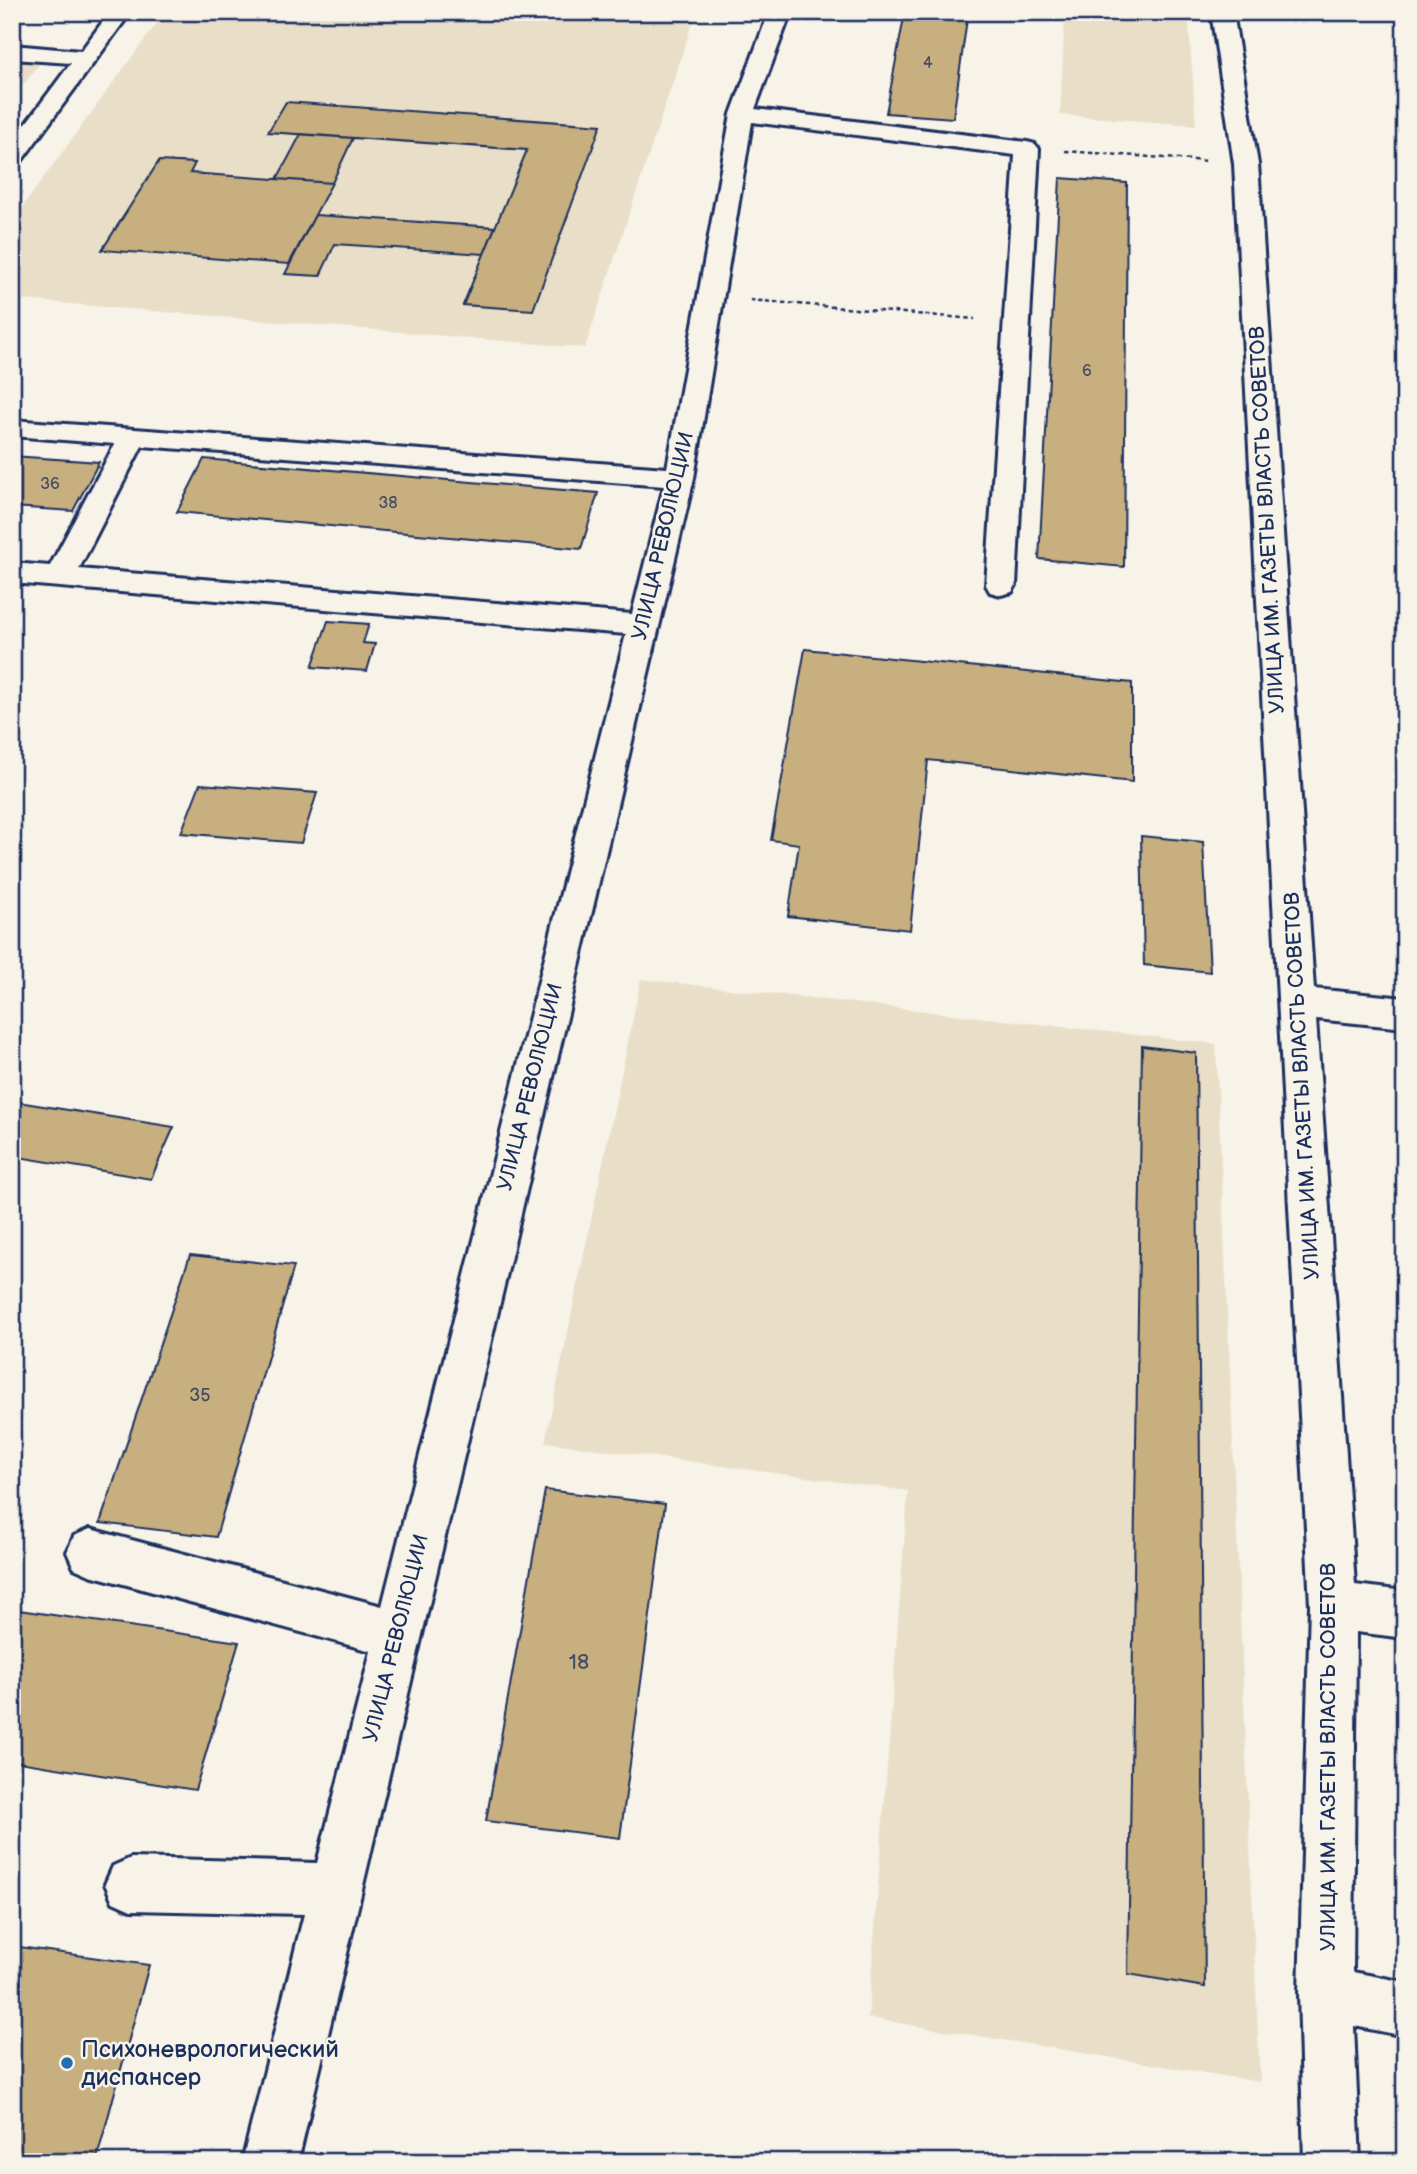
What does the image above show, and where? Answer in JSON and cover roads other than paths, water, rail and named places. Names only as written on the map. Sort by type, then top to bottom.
[{"type":"street","points":[[12,158],[121,12]]},
{"type":"street","name":"УЛИЦА РЕВОЛЮЦИИ","points":[[270,2162],[680,478],[742,114],[780,12]]},
{"type":"street","name":"УЛИЦА ИМ. ГАЗЕТЫ ВЛАСТЬ СОВЕТОВ","points":[[1223,12],[1246,164],[1332,1605],[1326,1994],[1332,2162]]},
{"type":"street","points":[[12,52],[85,58]]},
{"type":"street","points":[[742,114],[1027,149],[1001,585]]},
{"type":"street","points":[[12,428],[680,478]]},
{"type":"street","points":[[59,577],[133,437]]},
{"type":"street","points":[[12,573],[643,625]]},
{"type":"street","points":[[1297,1002],[1405,1013]]},
{"type":"street","points":[[90,1552],[397,1634]]},
{"type":"street","points":[[1332,1605],[1405,1615]]},
{"type":"street","points":[[131,1884],[335,1889]]},
{"type":"street","points":[[1326,1994],[1405,2009]]},
{"type":"place","name":"Психоневрологический диспансер","points":[[67,2063]]}]
